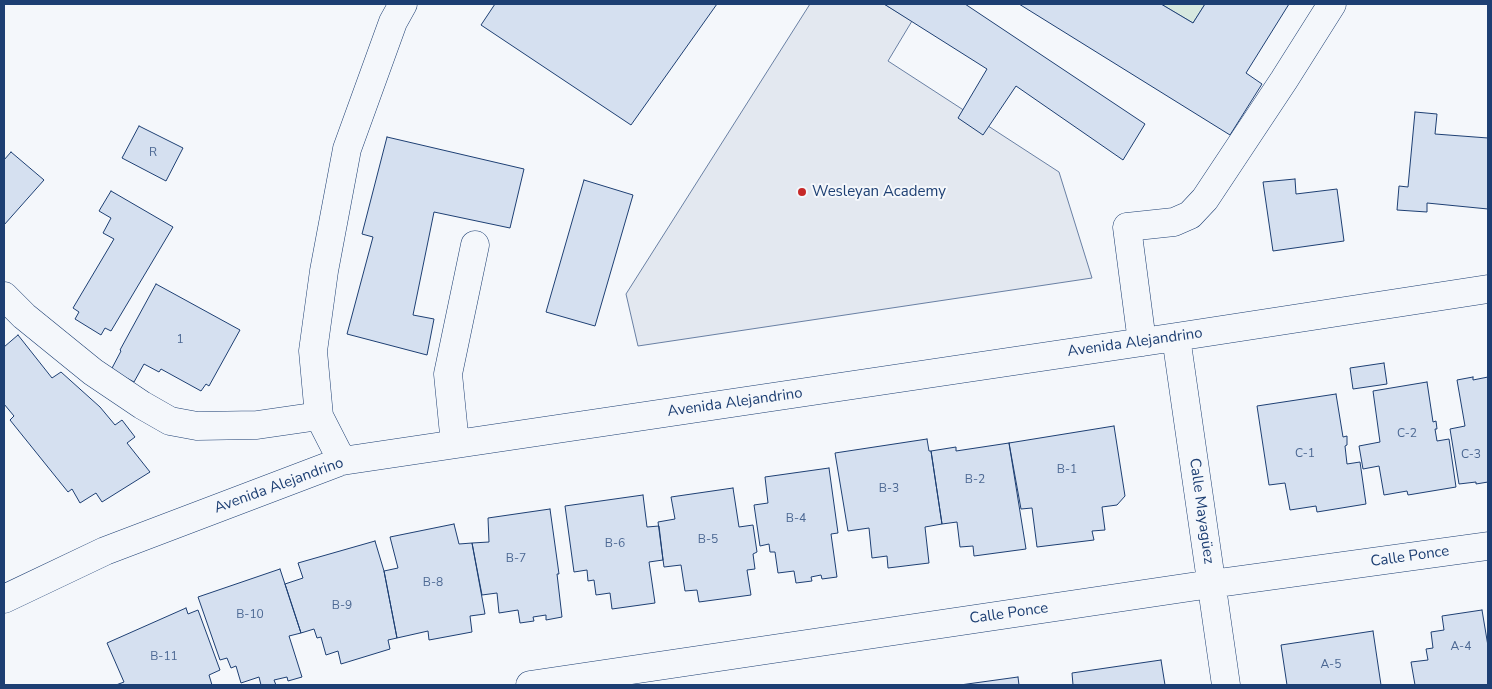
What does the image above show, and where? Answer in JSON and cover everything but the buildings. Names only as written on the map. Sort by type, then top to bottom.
[{"type":"street","points":[[342,461],[318,416],[313,351],[324,271],[347,149],[394,22],[403,4]]},
{"type":"street","points":[[1142,342],[1127,227],[1174,222],[1190,215],[1205,199],[1332,4]]},
{"type":"street","points":[[455,444],[448,374],[475,245]]},
{"type":"street","name":"Avenida Alejandrino","points":[[4,598],[105,551],[342,461],[1488,289]]},
{"type":"street","points":[[4,296],[24,316],[93,372],[170,422],[197,426],[257,425],[318,416]]},
{"type":"street","name":"Calle Mayagüez","points":[[1176,337],[1226,685]]},
{"type":"street","name":"Calle Ponce","points":[[530,685],[1211,584],[1488,546]]},
{"type":"shaded area","points":[[810,4],[884,4],[912,21],[888,61],[1059,172],[1092,278],[638,346],[626,294]]},
{"type":"shaded area","points":[[1161,4],[1205,4],[1193,23]]},
{"type":"place","name":"Wesleyan Academy","points":[[802,192]]}]
